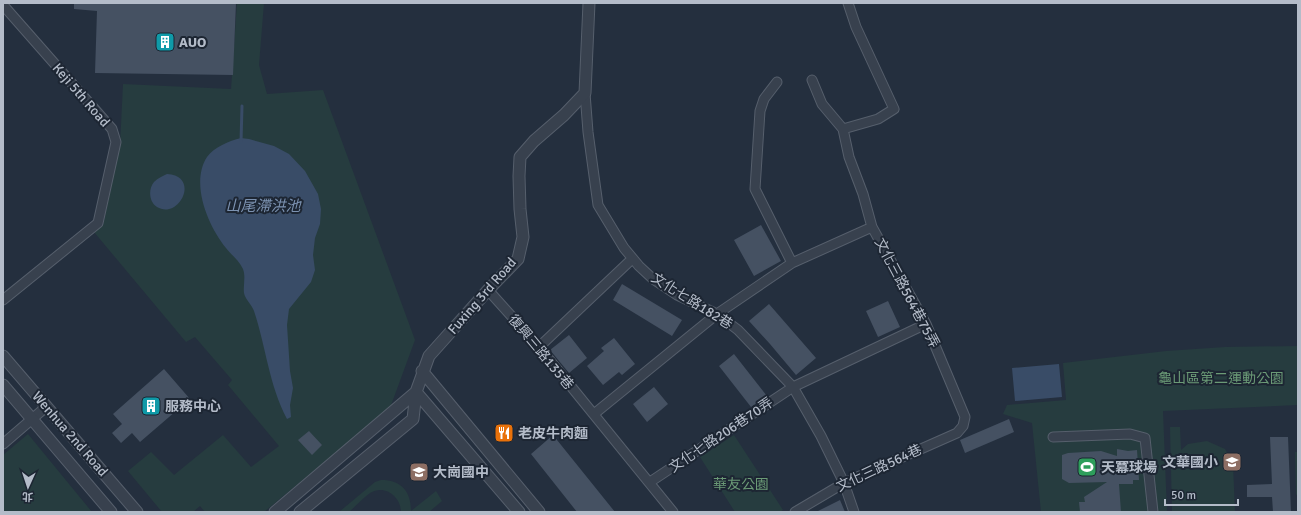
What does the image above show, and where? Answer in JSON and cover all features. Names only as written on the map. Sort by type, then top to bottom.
[{"type":"street","points":[[585,93],[589,3]]},
{"type":"street","points":[[812,80],[822,104],[843,129],[878,119],[894,109],[856,27],[848,3]]},
{"type":"street","name":"Keji 5th Road","points":[[3,5],[112,130],[116,142],[98,223],[3,300]]},
{"type":"street","points":[[777,82],[764,100],[760,111],[755,189],[792,263]]},
{"type":"street","name":"文化七路182巷","points":[[585,93],[588,132],[598,205],[616,235],[632,259],[653,279],[677,295],[717,314],[738,330],[793,387],[821,436],[844,483],[854,512]]},
{"type":"street","name":"Fuxing 3rd Road","points":[[300,512],[413,419],[416,392],[422,371],[429,356],[518,259],[523,237],[519,176],[520,157],[534,141],[564,115],[585,93]]},
{"type":"street","name":"文化三路564巷75弄","points":[[843,129],[849,157],[863,194],[872,227],[926,324],[965,417],[963,426]]},
{"type":"street","points":[[594,414],[717,314],[792,263],[872,227]]},
{"type":"street","points":[[540,347],[632,259]]},
{"type":"street","name":"復興三路135巷","points":[[488,290],[540,347],[673,512]]},
{"type":"street","name":"文化七路206巷70弄","points":[[650,482],[793,387],[926,324]]},
{"type":"street","name":"Wenhua 2nd Road","points":[[3,356],[136,512]]},
{"type":"street","points":[[422,371],[539,512]]},
{"type":"street","name":"Wenhua 2nd Road","points":[[3,385],[111,512]]},
{"type":"street","points":[[275,512],[416,392],[519,512]]},
{"type":"street","points":[[3,444],[46,407]]},
{"type":"street","name":"文化三路564巷","points":[[795,512],[844,483],[957,433],[963,426]]},
{"type":"street","points":[[1053,436],[1130,434],[1145,438],[1153,512]]},
{"type":"green space","points":[[237,3],[264,3],[259,65],[267,94],[323,90],[415,340],[390,408],[264,512],[205,512],[200,506],[193,512],[162,512],[128,471],[151,452],[174,475],[223,435],[251,467],[279,446],[228,385],[232,380],[195,337],[186,342],[94,232],[103,225],[120,145],[123,84],[231,89]]},
{"type":"green space","name":"龜山區第二運動公園","points":[[1298,346],[1298,405],[1163,411],[1167,512],[1041,512],[1032,423],[1003,414],[1007,405],[1066,400],[1063,363],[1166,351],[1225,347]]},
{"type":"green space","points":[[1170,427],[1180,427],[1181,450],[1188,444],[1207,441],[1225,449],[1233,464],[1235,512],[1172,512]]},
{"type":"green space","points":[[28,434],[92,512],[3,512],[3,455]]},
{"type":"green space","name":"華友公園","points":[[734,435],[783,510],[780,512],[735,512],[700,457]]},
{"type":"green space","points":[[1295,452],[1298,452],[1298,494],[1296,495]]},
{"type":"green space","points":[[381,480],[394,482],[404,488],[411,504],[411,511],[436,491],[442,501],[429,512],[401,512],[398,501],[395,497],[386,491],[381,490],[367,495],[349,512],[339,512],[375,482]]},
{"type":"water","name":"山尾滯洪池","points":[[241,138],[274,146],[289,154],[305,171],[318,194],[321,209],[320,224],[315,238],[313,255],[315,270],[311,282],[289,309],[287,325],[290,371],[293,388],[290,405],[291,417],[287,419],[276,393],[254,311],[245,295],[243,269],[219,239],[203,204],[200,179],[202,167],[207,157],[210,153],[222,145]]},
{"type":"water","points":[[167,174],[177,177],[183,182],[185,189],[179,203],[173,208],[165,209],[154,205],[150,192],[154,182]]},
{"type":"water","points":[[1059,364],[1062,397],[1015,401],[1012,368]]},
{"type":"building","name":"AUO","points":[[74,3],[236,3],[233,75],[95,73],[97,11],[74,9]]},
{"type":"building","points":[[761,225],[781,261],[754,276],[734,240]]},
{"type":"building","points":[[622,284],[682,320],[672,336],[613,300]]},
{"type":"building","points":[[888,301],[900,327],[878,337],[866,311]]},
{"type":"building","points":[[769,304],[816,358],[796,375],[749,321]]},
{"type":"building","points":[[569,335],[587,358],[569,373],[550,350]]},
{"type":"building","points":[[614,338],[635,364],[622,375],[619,372],[603,385],[587,366],[604,351],[601,348]]},
{"type":"building","points":[[734,354],[767,396],[751,407],[719,366]]},
{"type":"building","name":"服務中心","points":[[164,369],[190,399],[140,442],[132,433],[121,443],[112,433],[122,424],[113,414]]},
{"type":"building","points":[[654,387],[668,404],[647,422],[633,404]]},
{"type":"building","points":[[1009,419],[1014,432],[965,453],[960,440]]},
{"type":"building","points":[[309,431],[322,445],[312,455],[298,440]]},
{"type":"building","points":[[553,435],[615,512],[577,512],[531,454]]},
{"type":"building","points":[[1270,437],[1288,437],[1291,512],[1273,512],[1272,497],[1247,497],[1247,485],[1272,484]]},
{"type":"building","points":[[1117,449],[1128,451],[1137,450],[1139,480],[1133,480],[1133,484],[1119,484],[1121,512],[1080,512],[1079,502],[1085,502],[1084,497],[1107,482],[1069,483],[1062,479],[1062,455],[1068,453],[1101,451],[1117,456]]},
{"type":"building","points":[[840,500],[845,512],[816,512]]},
{"type":"waterway","points":[[241,142],[242,106]]},
{"type":"place","name":"AUO","points":[[165,42]]},
{"type":"place","name":"服務中心","points":[[151,406]]},
{"type":"place","name":"老皮牛肉麵","points":[[504,433]]},
{"type":"place","name":"文華國小","points":[[1232,462]]},
{"type":"place","name":"天冪球場","points":[[1087,467]]},
{"type":"place","name":"大崗國中","points":[[419,472]]}]
